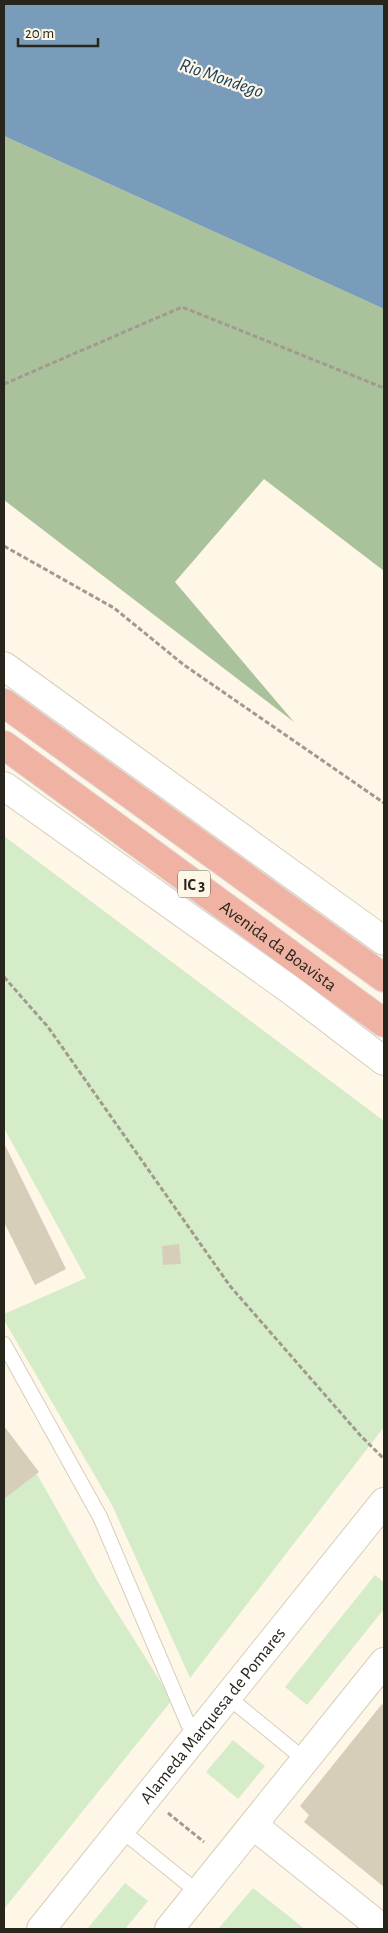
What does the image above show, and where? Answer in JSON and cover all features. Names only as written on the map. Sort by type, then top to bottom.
[{"type":"highway","name":"Avenida da Boavista","points":[[4,703],[384,978]]},
{"type":"highway","name":"Avenida da Boavista","points":[[4,745],[384,1023]]},
{"type":"street","points":[[4,666],[384,941]]},
{"type":"street","name":"Avenida da Boavista","points":[[4,786],[292,991],[384,1061]]},
{"type":"street","name":"Alameda Marquesa de Pomares","points":[[41,1929],[228,1697],[380,1517]]},
{"type":"street","points":[[169,1929],[384,1662]]},
{"type":"street","points":[[253,1825],[383,1929]]},
{"type":"lane","points":[[4,1344],[100,1517],[188,1724],[199,1733]]},
{"type":"lane","points":[[228,1697],[305,1760]]},
{"type":"lane","points":[[121,1830],[199,1892]]},
{"type":"path","points":[[4,384],[182,307],[384,388]]},
{"type":"path","points":[[4,546],[114,608],[184,665],[384,803]]},
{"type":"path","points":[[4,977],[48,1028],[230,1286],[360,1436],[384,1459]]},
{"type":"path","points":[[148,1796],[226,1859]]},
{"type":"green space","points":[[4,136],[384,309],[384,571],[264,479],[175,582],[294,722],[4,500]]},
{"type":"green space","points":[[4,836],[384,1121],[384,1427],[190,1678],[112,1505],[4,1320],[4,1314],[86,1278],[4,1128]]},
{"type":"green space","points":[[4,1431],[38,1476],[98,1582],[172,1700],[4,1909]]},
{"type":"green space","points":[[375,1575],[384,1582],[384,1609],[307,1705],[285,1687]]},
{"type":"green space","points":[[233,1740],[265,1766],[238,1799],[206,1772]]},
{"type":"green space","points":[[125,1883],[148,1901],[125,1929],[87,1929]]},
{"type":"green space","points":[[253,1888],[305,1929],[218,1929]]},
{"type":"water","name":"Rio Mondego","points":[[4,4],[384,4],[384,309],[4,136]]},
{"type":"building","points":[[4,1143],[66,1269],[35,1285],[4,1222]]},
{"type":"building","points":[[179,1244],[181,1264],[163,1265],[162,1246]]},
{"type":"building","points":[[4,1426],[39,1472],[4,1499]]},
{"type":"building","points":[[382,1704],[384,1706],[384,1887],[304,1822],[309,1815],[300,1806]]}]
